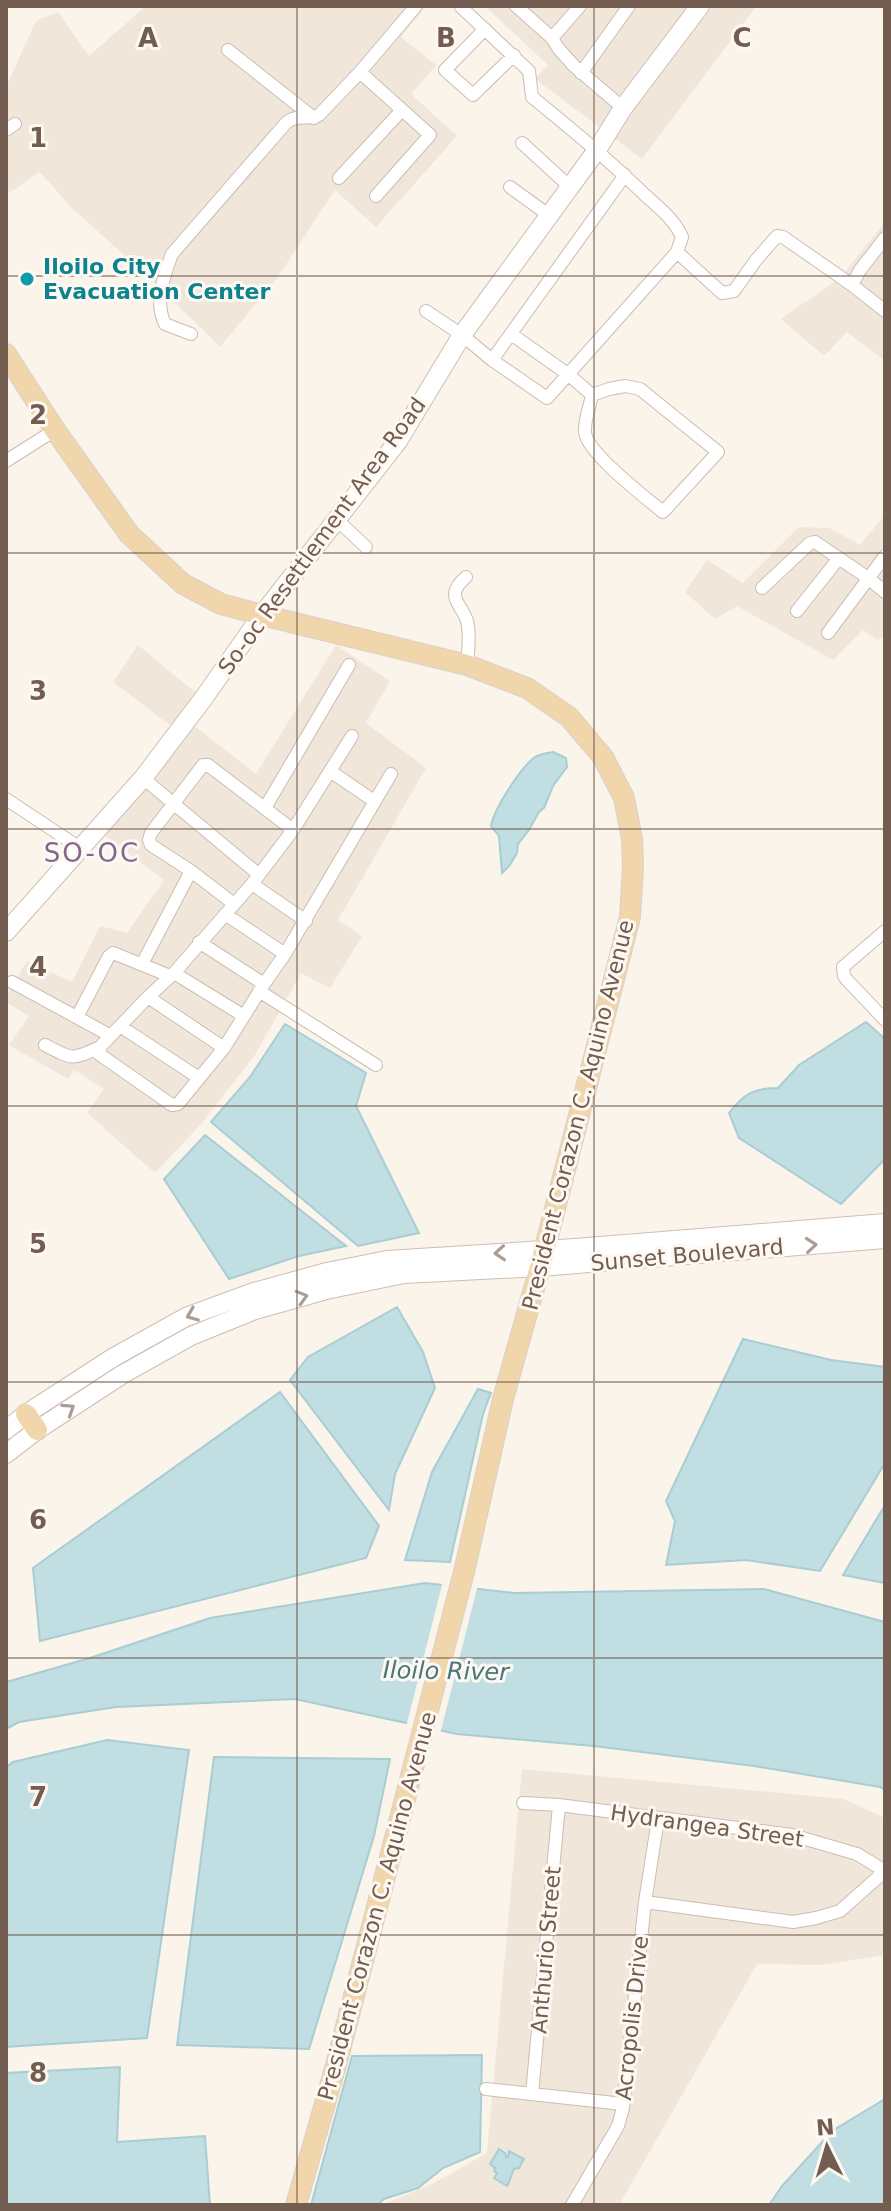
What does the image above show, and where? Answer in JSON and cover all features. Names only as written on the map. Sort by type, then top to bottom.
[{"type":"main road","name":"So-oc Resettlement Area Road","points":[[6,932],[143,778],[262,615],[398,441],[462,335],[597,150],[623,108],[700,6]]},
{"type":"main road","name":"President Corazon C. Aquino Avenue","points":[[6,354],[55,430],[129,534],[183,584],[221,604],[467,665],[527,688],[569,717],[603,757],[624,798],[632,839],[630,917],[543,1259],[503,1399],[464,1572],[336,2065],[296,2205]]},
{"type":"main road","name":"Sunset Boulevard","points":[[6,1430],[31,1422],[191,1336],[255,1310],[326,1290],[404,1274],[885,1223]]},
{"type":"main road","name":"Sunset Boulevard","points":[[543,1259],[885,1239]]},
{"type":"main road","name":"Sunset Boulevard","points":[[6,1454],[31,1422]]},
{"type":"street","points":[[191,334],[165,324],[160,314],[164,276],[172,254],[286,123],[296,117],[314,118],[319,115],[416,6]]},
{"type":"street","points":[[516,6],[552,38],[581,73],[623,108]]},
{"type":"street","points":[[552,38],[580,6]]},
{"type":"street","points":[[581,73],[629,6]]},
{"type":"street","points":[[426,311],[547,398],[677,252],[682,237],[677,225],[625,175],[532,97],[529,71],[461,7]]},
{"type":"street","points":[[485,29],[445,70],[473,95],[514,55]]},
{"type":"street","points":[[228,50],[314,118]]},
{"type":"street","points":[[360,72],[430,135],[376,196]]},
{"type":"street","points":[[339,178],[402,110]]},
{"type":"street","points":[[522,143],[570,187]]},
{"type":"street","points":[[492,360],[625,175]]},
{"type":"street","points":[[510,187],[550,216]]},
{"type":"street","points":[[677,252],[722,293],[728,293],[734,291],[777,236],[783,237],[884,307]]},
{"type":"street","points":[[852,285],[885,238]]},
{"type":"street","points":[[511,334],[592,395]]},
{"type":"street","points":[[625,386],[640,389],[718,452],[663,512],[588,443],[585,431],[592,395],[625,386]]},
{"type":"street","points":[[6,461],[55,430]]},
{"type":"street","points":[[337,520],[366,547]]},
{"type":"street","points":[[762,588],[810,543],[815,542],[885,592]]},
{"type":"street","points":[[828,633],[885,556]]},
{"type":"street","points":[[797,611],[839,558]]},
{"type":"street","points":[[466,577],[457,584],[456,603],[468,622],[467,665]]},
{"type":"street","points":[[265,808],[349,665]]},
{"type":"street","points":[[45,1045],[74,1058],[100,1047],[116,1031],[172,974],[255,879],[293,830],[352,736]]},
{"type":"street","points":[[285,954],[230,909],[191,871],[151,845],[149,840],[151,833],[205,764],[293,830]]},
{"type":"street","points":[[330,771],[374,801]]},
{"type":"street","points":[[100,1047],[99,1054],[114,1066],[172,1105],[178,1104],[224,1048],[285,954],[391,774]]},
{"type":"street","points":[[143,778],[174,802],[255,879],[306,921]]},
{"type":"street","points":[[6,799],[80,848]]},
{"type":"street","points":[[142,964],[191,871]]},
{"type":"street","points":[[885,931],[843,967],[847,980],[885,1020]]},
{"type":"street","points":[[199,942],[376,1065]]},
{"type":"street","points":[[77,1017],[110,955],[116,953],[172,974],[244,1016]]},
{"type":"street","points":[[12,982],[77,1017],[116,1031],[199,1078]]},
{"type":"street","points":[[148,997],[224,1048]]},
{"type":"street","name":"Hydrangea Street","points":[[523,1803],[792,1835],[857,1854],[885,1871]]},
{"type":"street","name":"Anthurio Street","points":[[532,2094],[559,1805]]},
{"type":"street","name":"Acropolis Drive","points":[[572,2205],[618,2126],[623,2104],[645,1902],[658,1819]]},
{"type":"street","points":[[645,1902],[793,1922],[840,1911],[885,1871]]},
{"type":"street","points":[[486,2089],[623,2104]]},
{"type":"shaded area","points":[[146,6],[426,6],[401,37],[436,65],[411,94],[457,136],[376,227],[335,190],[275,281],[220,347],[71,207],[40,172],[6,195],[6,87],[36,21],[58,12],[89,56]]},
{"type":"shaded area","points":[[485,6],[755,8],[642,159],[535,79],[548,65]]},
{"type":"shaded area","points":[[885,222],[885,361],[847,332],[824,356],[781,319],[841,277]]},
{"type":"shaded area","points":[[885,515],[885,635],[878,640],[863,630],[833,660],[737,606],[715,619],[685,592],[707,560],[743,583],[799,527],[829,528],[860,545]]},
{"type":"shaded area","points":[[138,645],[203,699],[188,721],[256,774],[336,645],[390,681],[366,723],[426,768],[338,920],[362,936],[330,988],[301,973],[255,1055],[201,1124],[155,1173],[87,1113],[104,1089],[74,1070],[68,1079],[9,1045],[29,1016],[6,1002],[27,961],[72,982],[100,926],[127,933],[164,880],[97,830],[179,732],[113,682]]},
{"type":"shaded area","points":[[522,1769],[844,1799],[885,1818],[885,1955],[821,1965],[757,1964],[619,2205],[381,2205],[432,2184],[487,2153]]},
{"type":"water","points":[[553,752],[566,758],[567,767],[553,786],[544,808],[518,844],[510,865],[502,873],[499,836],[491,826],[497,809],[529,762],[537,756]]},
{"type":"water","points":[[866,1022],[885,1039],[885,1159],[841,1204],[739,1138],[729,1113],[750,1093],[778,1088],[799,1065]]},
{"type":"water","points":[[285,1024],[366,1073],[356,1106],[419,1233],[358,1246],[211,1122],[250,1077]]},
{"type":"water","points":[[205,1135],[346,1246],[299,1256],[229,1279],[164,1179]]},
{"type":"water","points":[[397,1307],[423,1352],[435,1388],[395,1474],[389,1510],[290,1380],[308,1357]]},
{"type":"water","points":[[743,1339],[831,1360],[885,1367],[885,1463],[820,1571],[746,1560],[666,1565],[675,1521],[666,1501]]},
{"type":"water","points":[[478,1389],[491,1393],[483,1414],[450,1562],[405,1560],[432,1472]]},
{"type":"water","points":[[280,1392],[379,1526],[366,1558],[40,1641],[33,1568]]},
{"type":"water","points":[[885,1505],[885,1583],[843,1575]]},
{"type":"water","name":"Iloilo River","points":[[425,1583],[514,1593],[764,1589],[885,1622],[885,1790],[754,1766],[594,1746],[457,1734],[295,1699],[116,1707],[19,1722],[6,1729],[6,1682],[210,1618]]},
{"type":"water","points":[[107,1740],[189,1750],[147,2038],[6,2047],[6,1767],[13,1762]]},
{"type":"water","points":[[214,1757],[390,1759],[374,1836],[309,2049],[177,2045]]},
{"type":"water","points":[[482,2055],[480,2152],[443,2168],[418,2188],[384,2199],[377,2205],[311,2205],[352,2056]]},
{"type":"water","points":[[120,2067],[117,2142],[205,2136],[210,2205],[6,2205],[6,2073]]},
{"type":"water","points":[[885,2099],[885,2205],[769,2205],[782,2186],[832,2131]]},
{"type":"water","points":[[499,2149],[506,2157],[509,2151],[524,2159],[519,2168],[514,2169],[507,2186],[494,2178],[497,2173],[490,2164]]},
{"type":"pier","points":[[443,1581],[478,1585],[440,1734],[406,1727]]},
{"type":"place","name":"Iloilo City Evacuation Center","points":[[27,279]]},
{"type":"district","name":"SO-OC","points":[[92,853]]}]
